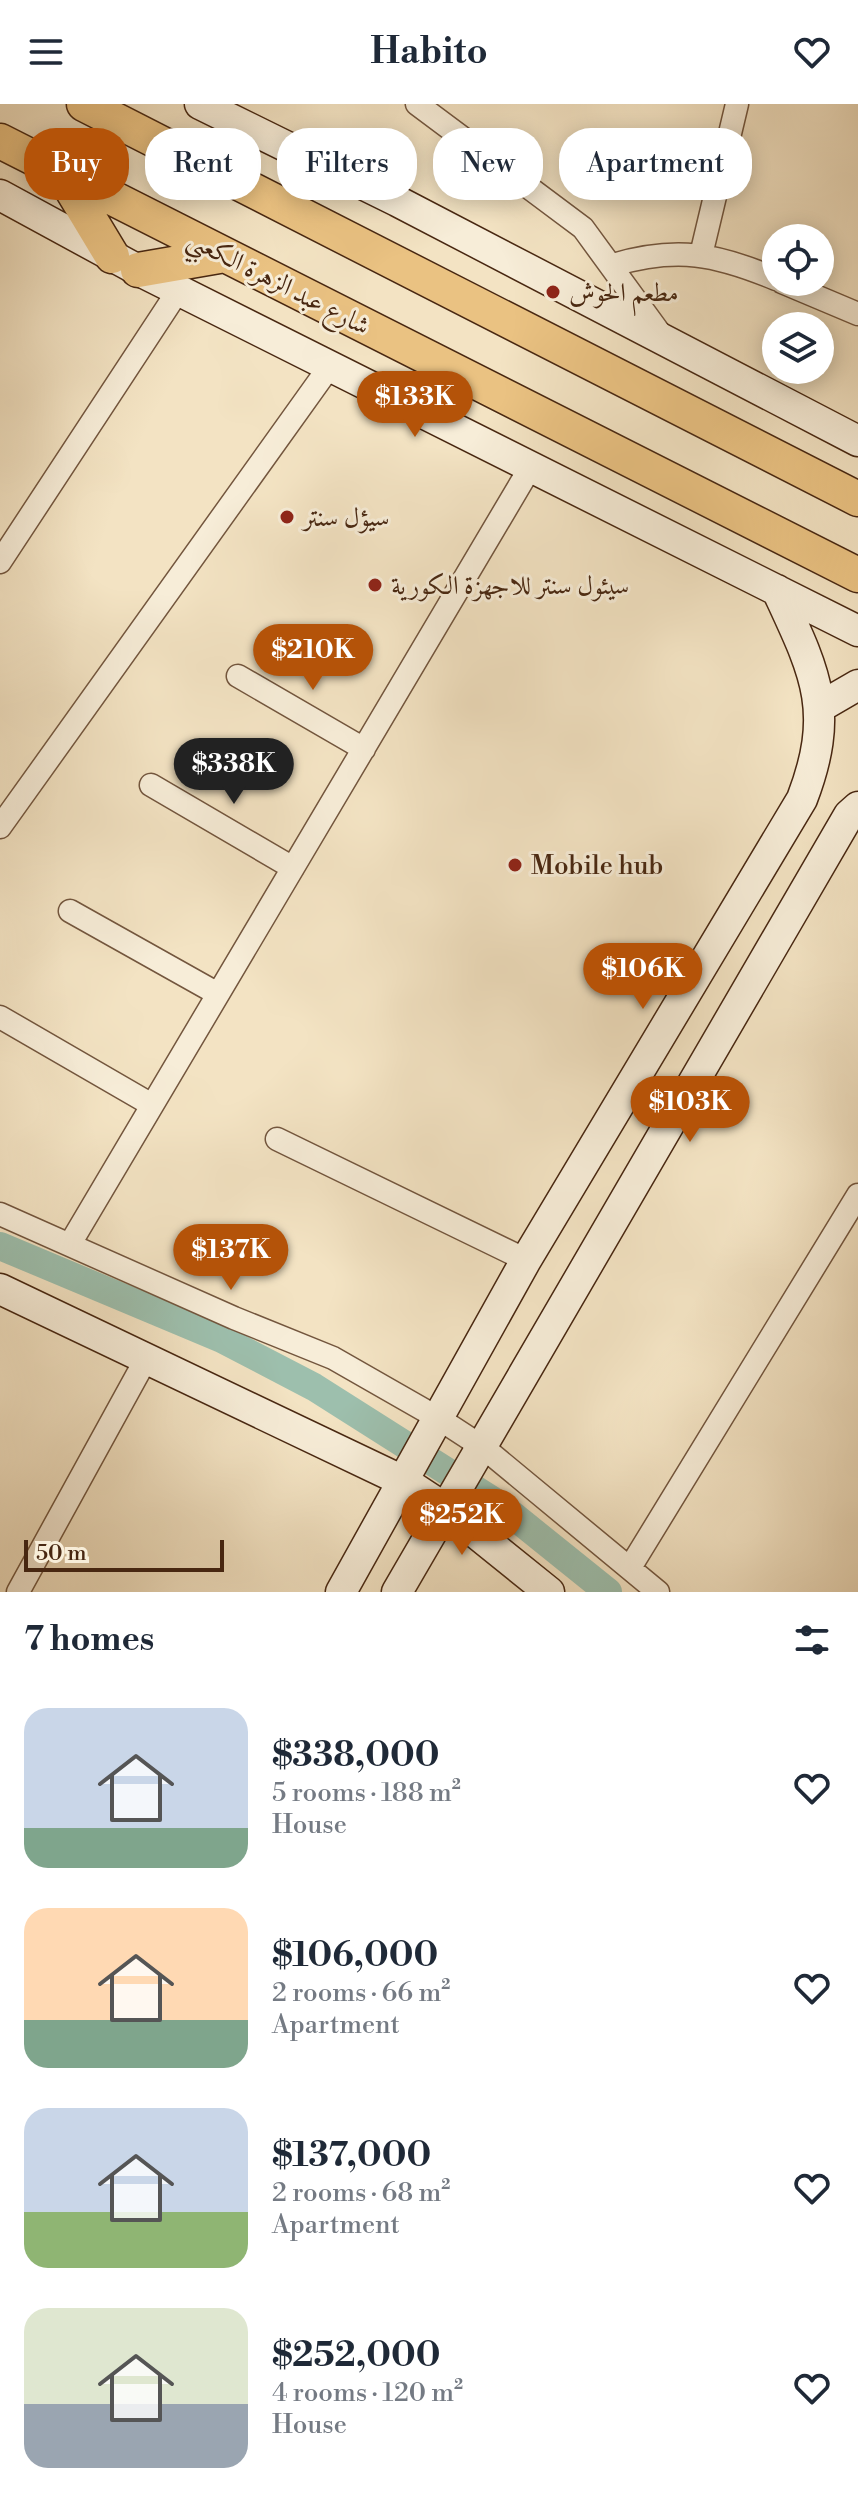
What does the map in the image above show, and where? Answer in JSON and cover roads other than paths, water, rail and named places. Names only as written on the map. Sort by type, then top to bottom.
[{"type":"main road","points":[[84,104],[858,499]]},
{"type":"main road","name":"شارع عبد الزهرة الكعبي","points":[[0,141],[24,153]]},
{"type":"main road","points":[[81,200],[125,263],[225,255]]},
{"type":"main road","name":"شارع عبد الزهرة الكعبي","points":[[116,200],[858,575]]},
{"type":"street","points":[[200,104],[397,201],[858,441]]},
{"type":"street","points":[[417,104],[583,228],[665,340]]},
{"type":"street","points":[[701,255],[737,104]]},
{"type":"street","points":[[0,195],[178,291],[858,631]]},
{"type":"street","points":[[613,265],[646,255],[701,255],[730,260],[762,273]]},
{"type":"street","points":[[0,562],[178,291]]},
{"type":"street","points":[[815,296],[858,314]]},
{"type":"street","points":[[0,827],[330,366]]},
{"type":"street","points":[[70,1244],[530,468]]},
{"type":"street","points":[[341,1592],[526,1260],[802,799],[820,740],[820,707],[801,642],[777,590]]},
{"type":"street","points":[[238,676],[364,749]]},
{"type":"street","points":[[820,707],[858,685]]},
{"type":"street","points":[[151,785],[293,868]]},
{"type":"street","points":[[397,1592],[484,1448],[849,815],[858,807]]},
{"type":"street","points":[[70,911],[218,994]]},
{"type":"street","points":[[0,1017],[152,1105]]},
{"type":"street","points":[[277,1139],[526,1260]]},
{"type":"street","points":[[631,1566],[858,1195]]},
{"type":"street","points":[[0,1214],[234,1318],[333,1358],[438,1418],[484,1448],[631,1566],[658,1592]]},
{"type":"street","points":[[0,1289],[405,1482],[446,1509],[549,1592]]},
{"type":"street","points":[[18,1592],[146,1359]]},
{"type":"waterway","points":[[0,1246],[222,1339],[314,1387],[500,1505],[608,1592]]},
{"type":"place","name":"مطعم الحوش","points":[[553,292]]},
{"type":"place","name":"سيؤل سنتر","points":[[287,517]]},
{"type":"place","name":"سيئول سنتر للاجهزة الكورية","points":[[375,585]]},
{"type":"place","name":"Mobile hub","points":[[515,865]]}]
